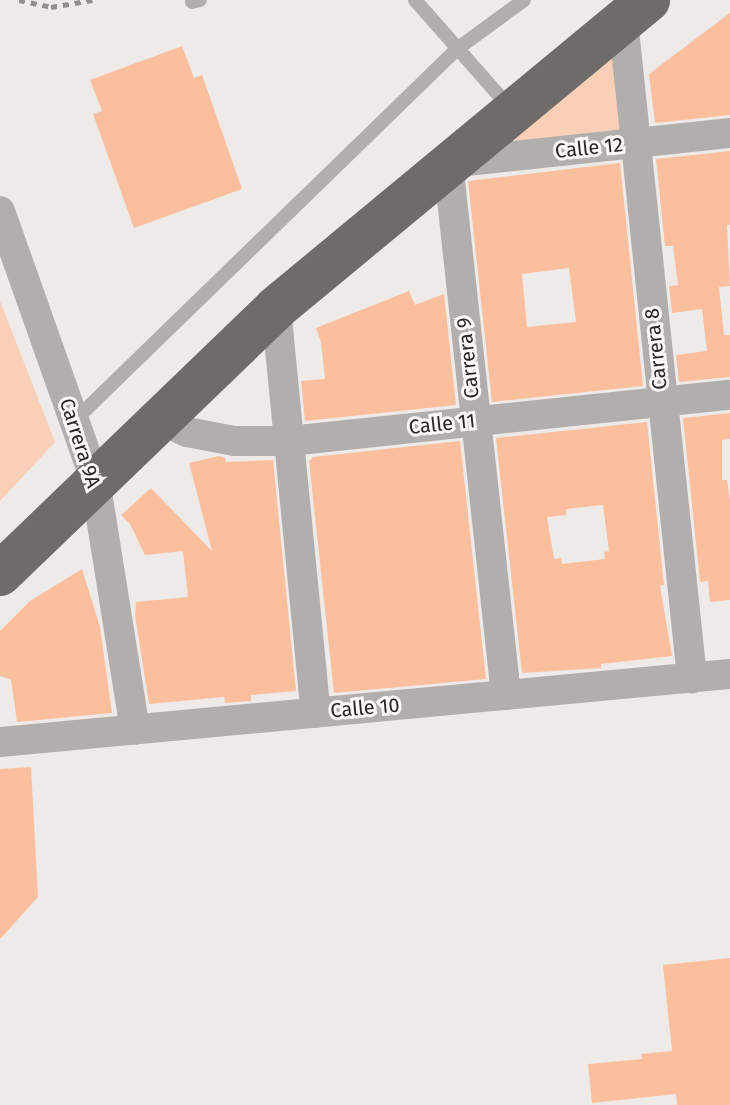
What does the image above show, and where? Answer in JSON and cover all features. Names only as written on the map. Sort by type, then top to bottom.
[{"type":"highway","points":[[0,574],[157,419],[276,308],[636,10]]},
{"type":"street","name":"Carrera 8","points":[[636,10],[635,143],[692,678]]},
{"type":"street","name":"Calle 12","points":[[448,163],[730,133]]},
{"type":"street","name":"Carrera 9","points":[[448,163],[506,695]]},
{"type":"street","name":"Carrera 9A","points":[[0,211],[95,480],[135,730]]},
{"type":"street","points":[[276,308],[316,713]]},
{"type":"street","name":"Calle 11","points":[[157,419],[187,432],[234,441],[289,441],[730,395]]},
{"type":"street","name":"Calle 10","points":[[0,742],[730,674]]},
{"type":"lane","points":[[415,0],[512,110]]},
{"type":"lane","points":[[74,421],[457,49],[524,0]]},
{"type":"path","points":[[19,0],[51,7],[92,0]]},
{"type":"shaded area","points":[[614,49],[621,132],[492,149]]},
{"type":"shaded area","points":[[0,301],[55,442],[0,501]]},
{"type":"building","points":[[730,13],[730,115],[655,123],[649,74]]},
{"type":"building","points":[[182,46],[194,78],[202,75],[242,189],[134,228],[93,114],[102,111],[90,80]]},
{"type":"building","points":[[730,151],[730,225],[727,225],[730,286],[719,287],[724,335],[730,335],[730,377],[679,382],[676,355],[707,351],[702,309],[672,313],[669,286],[678,285],[673,246],[665,246],[656,159]]},
{"type":"building","points":[[620,163],[643,386],[492,402],[468,181]],"holes":[[[569,268],[576,322],[527,327],[522,274]]]},
{"type":"building","points":[[409,291],[415,305],[444,294],[456,405],[305,421],[301,381],[325,379],[321,342],[316,328]]},
{"type":"building","points":[[730,413],[730,439],[722,440],[722,480],[727,480],[730,500],[730,600],[710,602],[708,581],[700,582],[683,418]]},
{"type":"building","points":[[647,422],[664,585],[660,586],[672,656],[601,664],[601,668],[522,673],[496,438]],"holes":[[[603,505],[609,551],[604,552],[605,559],[562,564],[561,558],[554,559],[547,517],[566,515],[566,509]]]},
{"type":"building","points":[[460,441],[486,679],[334,693],[309,461],[313,457]]},
{"type":"building","points":[[219,456],[226,462],[273,460],[296,691],[251,695],[251,701],[225,703],[224,697],[149,704],[135,615],[136,602],[188,597],[183,551],[145,555],[130,524],[121,515],[151,488],[212,551],[189,463]]},
{"type":"building","points":[[82,569],[100,627],[112,713],[17,722],[11,680],[0,676],[0,631],[30,601]]},
{"type":"building","points":[[31,767],[38,897],[0,939],[0,769]]},
{"type":"building","points":[[730,958],[730,1105],[677,1105],[676,1094],[592,1103],[588,1064],[642,1059],[641,1054],[672,1051],[663,965]]}]
